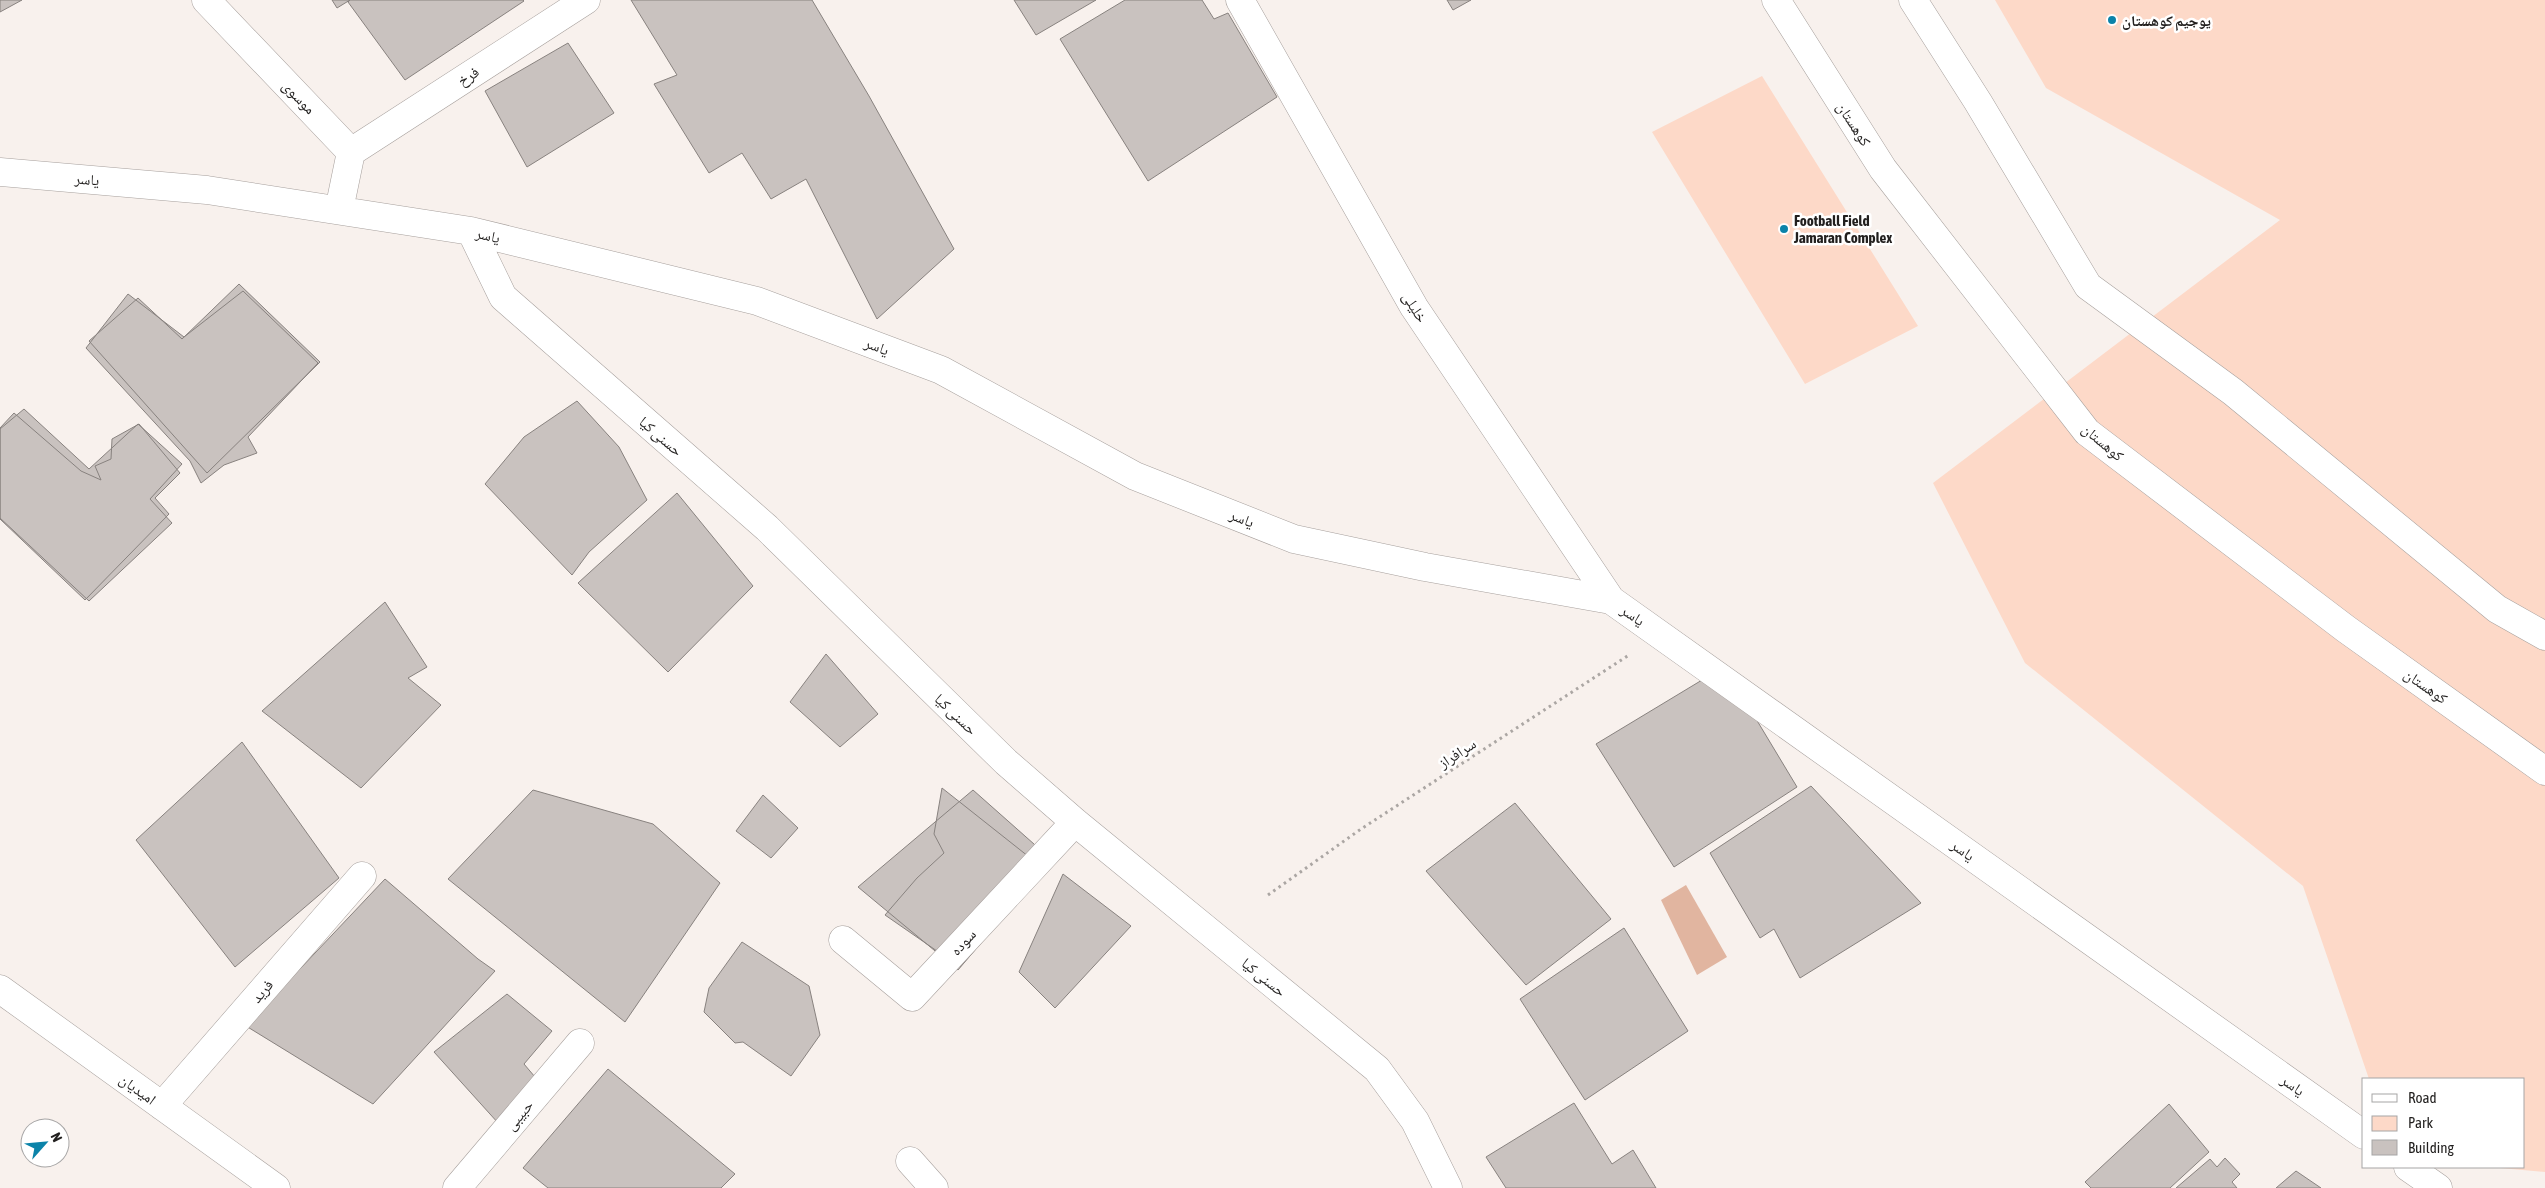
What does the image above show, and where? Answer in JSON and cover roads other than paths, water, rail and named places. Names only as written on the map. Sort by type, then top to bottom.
[{"type":"street","name":"موسوی","points":[[206,0],[351,152]]},
{"type":"street","name":"فرخ","points":[[351,152],[586,0]]},
{"type":"street","name":"خلیلی","points":[[1240,0],[1414,308],[1611,600]]},
{"type":"street","name":"کوهستان","points":[[1776,0],[1883,169],[2087,432],[2346,630],[2545,771]]},
{"type":"street","points":[[1914,0],[1978,102],[2088,286],[2233,392],[2497,609],[2545,636]]},
{"type":"street","points":[[339,210],[351,152]]},
{"type":"street","name":"یاسر","points":[[2,174],[206,190],[470,230],[766,304],[940,370],[1135,476],[1294,539],[1425,568],[1611,600],[2362,1134]]},
{"type":"street","name":"حسنی کیا","points":[[470,230],[503,298],[767,528],[1006,762],[1074,822],[1376,1069],[1415,1121],[1448,1188]]},
{"type":"street","name":"سوده","points":[[843,940],[912,997],[1074,822]]},
{"type":"street","name":"فرید","points":[[162,1106],[362,876]]},
{"type":"street","name":"امیدیان","points":[[0,989],[276,1188]]},
{"type":"street","name":"حبیبی","points":[[457,1188],[580,1043]]},
{"type":"street","points":[[910,1161],[934,1188]]},
{"type":"street","points":[[2409,1168],[2438,1188]]},
{"type":"place","name":"یوجیم کوهستان","points":[[2112,20]]},
{"type":"place","name":"Football Field Jamaran Complex","points":[[1784,229]]}]
